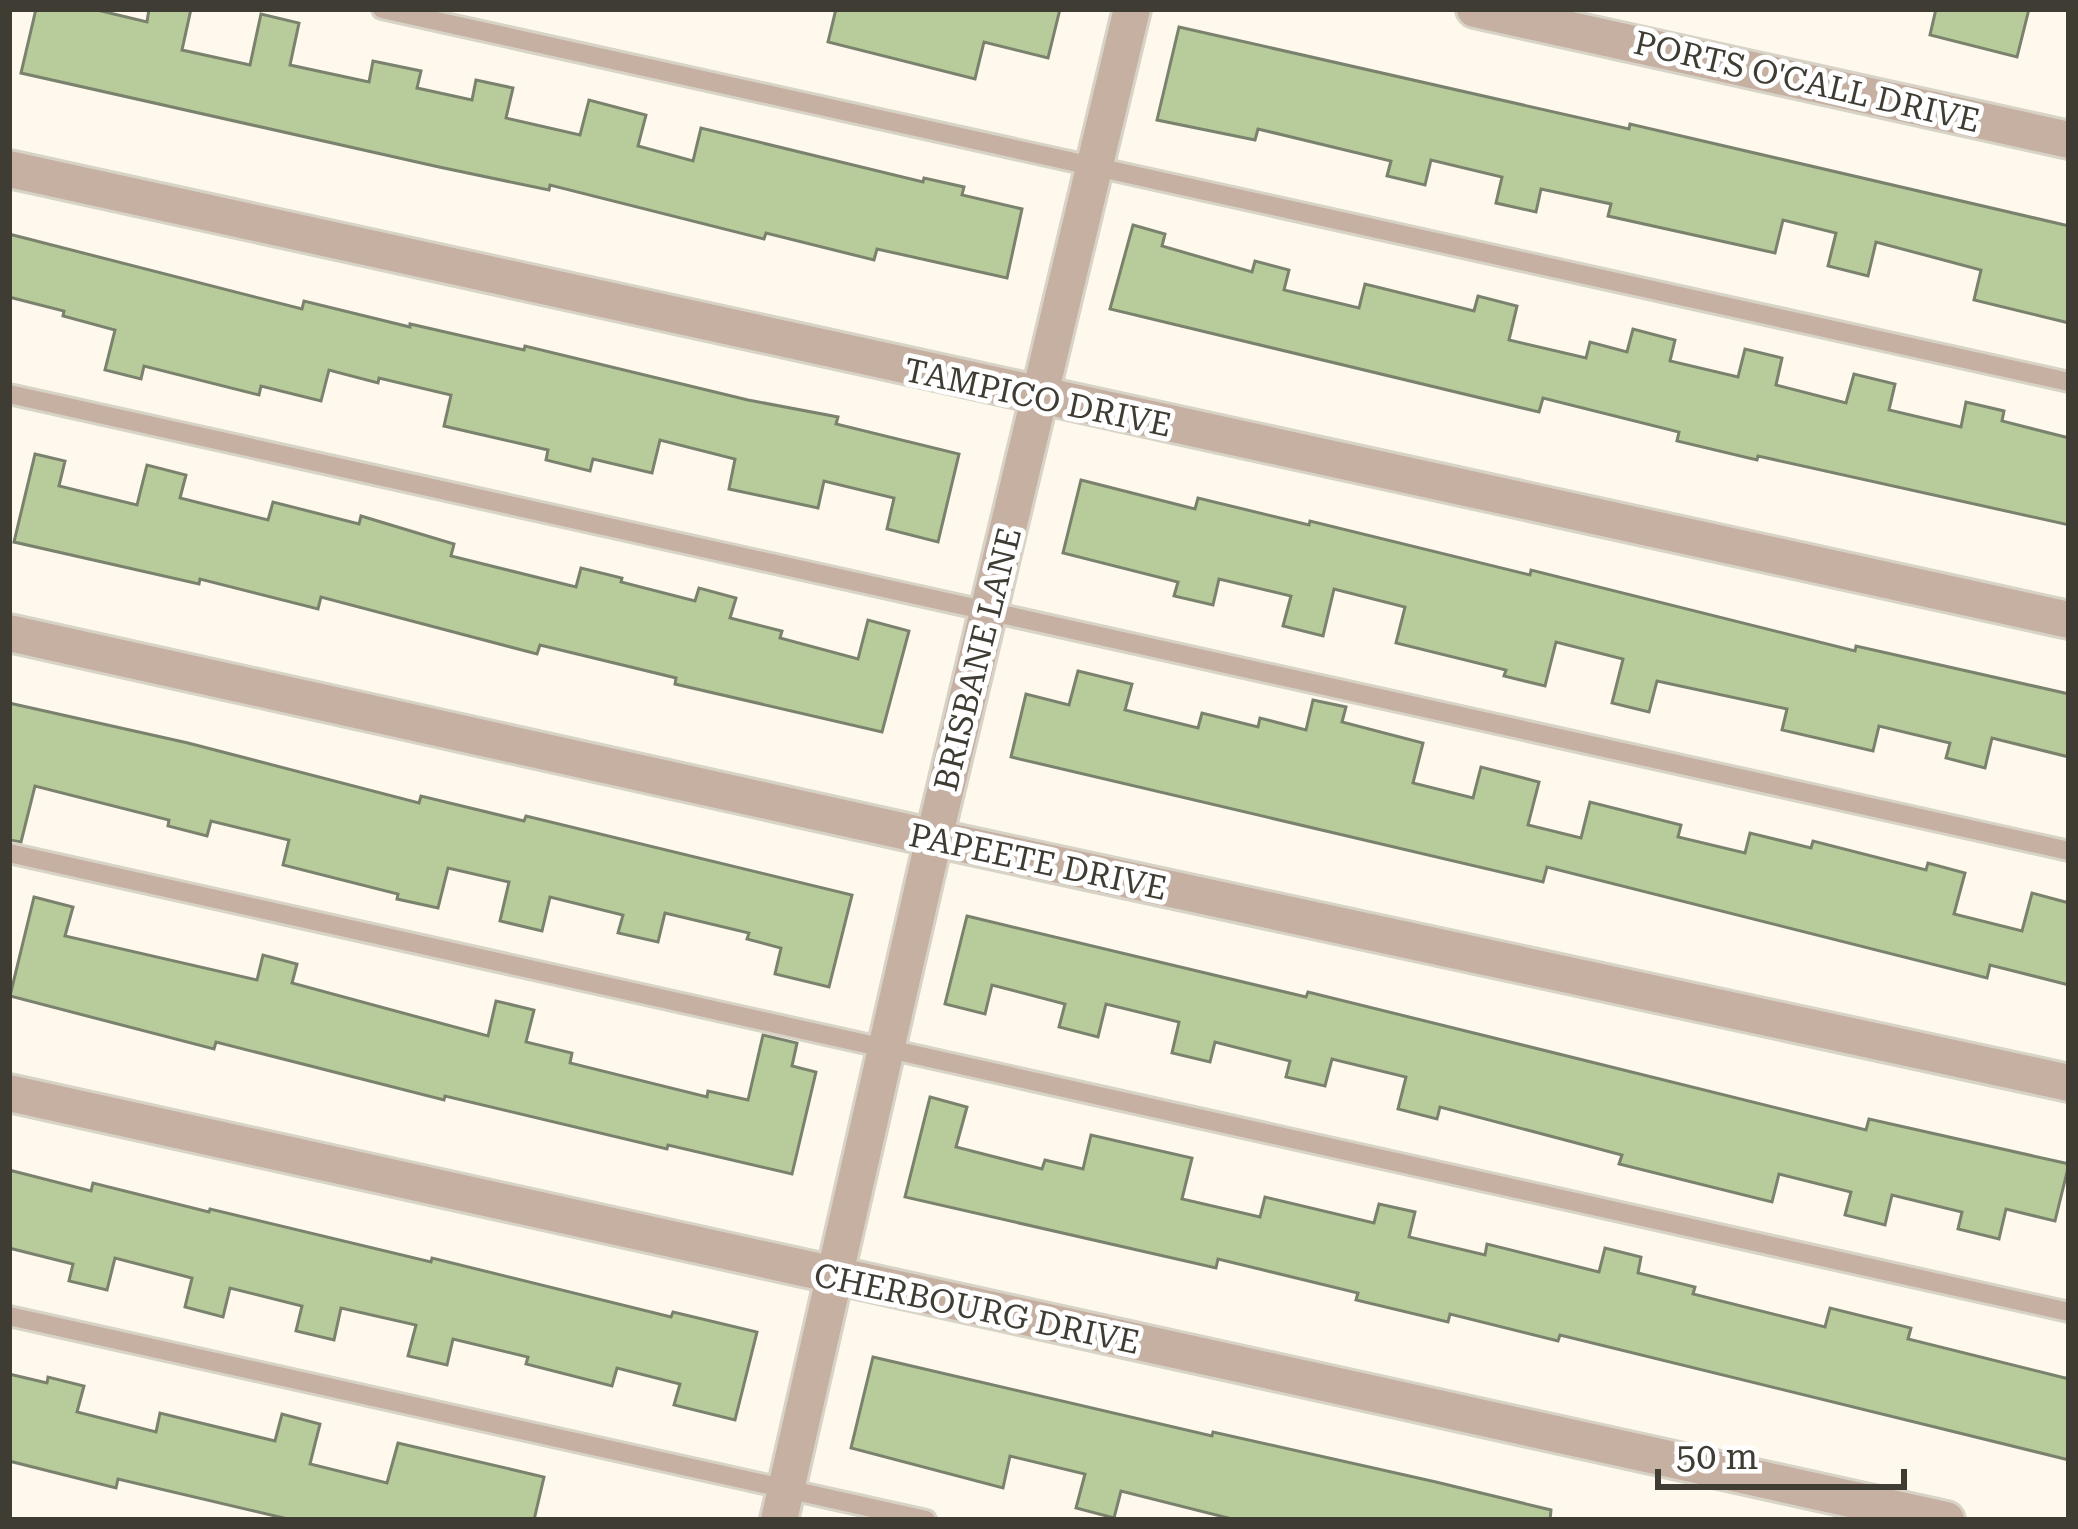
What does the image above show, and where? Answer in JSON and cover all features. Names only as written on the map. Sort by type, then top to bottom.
[{"type":"street","name":"BRISBANE LANE","points":[[783,1504],[934,838],[1132,9]]},
{"type":"street","name":"PORTS O'CALL DRIVE","points":[[1474,9],[1617,24],[2069,140]]},
{"type":"street","name":"TAMPICO DRIVE","points":[[9,170],[2069,620]]},
{"type":"street","name":"PAPEETE DRIVE","points":[[9,633],[2069,1083]]},
{"type":"street","name":"CHERBOURG DRIVE","points":[[9,1094],[1946,1520]]},
{"type":"lane","points":[[382,9],[2069,382]]},
{"type":"lane","points":[[9,394],[2069,851]]},
{"type":"lane","points":[[9,853],[2069,1312]]},
{"type":"lane","points":[[9,1316],[783,1504],[926,1520]]},
{"type":"building","points":[[36,9],[93,9],[147,22],[149,9],[191,9],[182,50],[250,65],[261,14],[299,23],[290,65],[369,82],[373,61],[421,71],[417,88],[472,100],[476,80],[513,88],[506,118],[580,135],[589,100],[646,115],[638,146],[693,161],[701,128],[923,182],[924,178],[964,187],[962,195],[1022,209],[1007,278],[877,249],[874,260],[766,233],[764,239],[550,185],[549,190],[439,167],[21,73]]},
{"type":"building","points":[[836,9],[1060,9],[1048,58],[984,42],[975,79],[828,42]]},
{"type":"building","points":[[1936,9],[2029,9],[2017,57],[1930,35]]},
{"type":"building","points":[[1179,27],[1629,129],[1630,124],[2069,226],[2069,323],[1974,300],[1981,270],[1876,242],[1868,276],[1828,266],[1836,233],[1783,220],[1775,253],[1608,216],[1611,204],[1541,189],[1536,212],[1496,203],[1502,177],[1431,160],[1425,185],[1387,176],[1391,161],[1258,129],[1255,140],[1157,120]]},
{"type":"building","points":[[1133,225],[1165,234],[1162,246],[1252,272],[1255,261],[1289,270],[1284,290],[1359,308],[1365,284],[1474,311],[1478,296],[1517,306],[1509,340],[1586,358],[1590,342],[1627,352],[1633,329],[1675,340],[1670,361],[1738,377],[1745,349],[1782,358],[1776,385],[1846,403],[1854,374],[1895,384],[1889,410],[1961,427],[1966,402],[2004,411],[2002,421],[2069,438],[2069,525],[1677,441],[1679,432],[1543,398],[1539,412],[1110,309]]},
{"type":"building","points":[[9,234],[302,309],[304,301],[838,417],[836,424],[959,454],[938,542],[887,529],[894,498],[824,481],[818,508],[729,489],[735,459],[660,440],[652,473],[593,459],[590,471],[546,460],[548,450],[444,426],[451,395],[379,378],[378,383],[329,370],[321,401],[261,386],[259,395],[144,366],[141,379],[105,370],[115,330],[9,297]]},
{"type":"building","points":[[35,454],[65,461],[59,486],[137,505],[147,465],[186,475],[180,498],[268,520],[273,502],[359,524],[361,516],[454,544],[451,556],[576,587],[581,568],[695,601],[699,588],[736,598],[730,618],[782,631],[780,638],[858,659],[868,620],[909,631],[882,732],[675,684],[676,678],[540,645],[537,654],[321,597],[318,609],[200,579],[199,584],[14,542]]},
{"type":"building","points":[[1081,480],[1195,509],[1198,498],[1309,525],[1310,521],[1530,575],[1531,570],[1855,651],[1856,646],[2069,694],[2069,757],[1992,738],[1985,768],[1946,758],[1950,743],[1879,726],[1873,751],[1782,730],[1787,709],[1657,681],[1649,712],[1612,703],[1623,659],[1556,642],[1545,686],[1504,676],[1506,670],[1396,643],[1405,607],[1334,589],[1323,636],[1283,626],[1291,596],[1219,579],[1213,605],[1174,596],[1178,582],[1063,553]]},
{"type":"building","points":[[1078,671],[1132,684],[1125,710],[1198,728],[1202,713],[1258,727],[1260,718],[1306,730],[1313,700],[1346,707],[1342,722],[1423,743],[1413,783],[1473,798],[1481,767],[1539,782],[1528,825],[1581,838],[1590,802],[1681,825],[1678,837],[1745,853],[1750,833],[1811,848],[1813,841],[1926,870],[1928,863],[1965,873],[1954,914],[2022,931],[2032,893],[2069,903],[2069,985],[1990,965],[1987,978],[1547,867],[1543,882],[1011,757],[1026,694],[1069,705]]},
{"type":"building","points":[[9,703],[419,803],[421,796],[524,821],[526,816],[852,895],[829,987],[775,974],[781,948],[747,939],[749,933],[665,913],[658,942],[618,933],[623,915],[550,897],[542,931],[500,921],[509,882],[448,868],[438,908],[283,865],[289,840],[211,821],[207,836],[168,826],[169,820],[35,786],[21,842],[9,840]]},
{"type":"building","points":[[34,897],[73,907],[65,936],[257,980],[263,955],[297,964],[292,983],[488,1036],[496,1001],[534,1010],[526,1042],[572,1053],[570,1063],[707,1097],[708,1091],[748,1100],[763,1035],[797,1043],[792,1066],[816,1072],[792,1174],[445,1096],[444,1100],[216,1042],[214,1049],[10,996]]},
{"type":"building","points":[[967,916],[1306,997],[1308,992],[1866,1130],[1869,1119],[2069,1164],[2055,1221],[2006,1209],[1999,1239],[1958,1229],[1962,1212],[1892,1195],[1885,1225],[1845,1215],[1851,1192],[1779,1174],[1772,1202],[1619,1164],[1622,1155],[1440,1107],[1437,1119],[1398,1109],[1406,1077],[1332,1059],[1325,1086],[1286,1077],[1290,1061],[1215,1042],[1210,1062],[1172,1053],[1179,1022],[1106,1004],[1098,1037],[1059,1027],[1065,1004],[992,985],[985,1014],[945,1004]]},
{"type":"building","points":[[930,1097],[967,1107],[956,1147],[1042,1169],[1045,1160],[1083,1169],[1091,1135],[1192,1158],[1182,1199],[1260,1217],[1265,1197],[1374,1223],[1379,1204],[1415,1212],[1409,1237],[1485,1255],[1487,1244],[1599,1272],[1605,1248],[1641,1257],[1638,1273],[1695,1287],[1693,1294],[1825,1327],[1830,1308],[1911,1328],[1908,1339],[2069,1379],[2069,1460],[1560,1335],[1558,1341],[1450,1314],[1448,1322],[1356,1300],[1358,1293],[1218,1259],[1216,1268],[905,1197]]},
{"type":"building","points":[[9,1170],[91,1191],[93,1183],[671,1317],[673,1312],[757,1332],[735,1420],[674,1405],[680,1384],[617,1368],[612,1386],[526,1364],[528,1357],[453,1339],[447,1365],[408,1356],[416,1325],[341,1308],[334,1340],[296,1331],[302,1306],[230,1288],[223,1317],[185,1307],[192,1278],[115,1258],[107,1290],[69,1281],[73,1264],[9,1248]]},
{"type":"building","points":[[873,1357],[1212,1436],[1213,1432],[1436,1482],[1551,1510],[1550,1520],[1236,1520],[1121,1491],[1114,1518],[1076,1508],[1085,1474],[1010,1456],[1003,1488],[851,1448]]},
{"type":"building","points":[[9,1374],[84,1386],[77,1412],[156,1432],[160,1413],[275,1441],[282,1414],[320,1424],[310,1464],[387,1483],[398,1443],[544,1477],[534,1520],[292,1520],[118,1479],[116,1488],[9,1461]]}]
